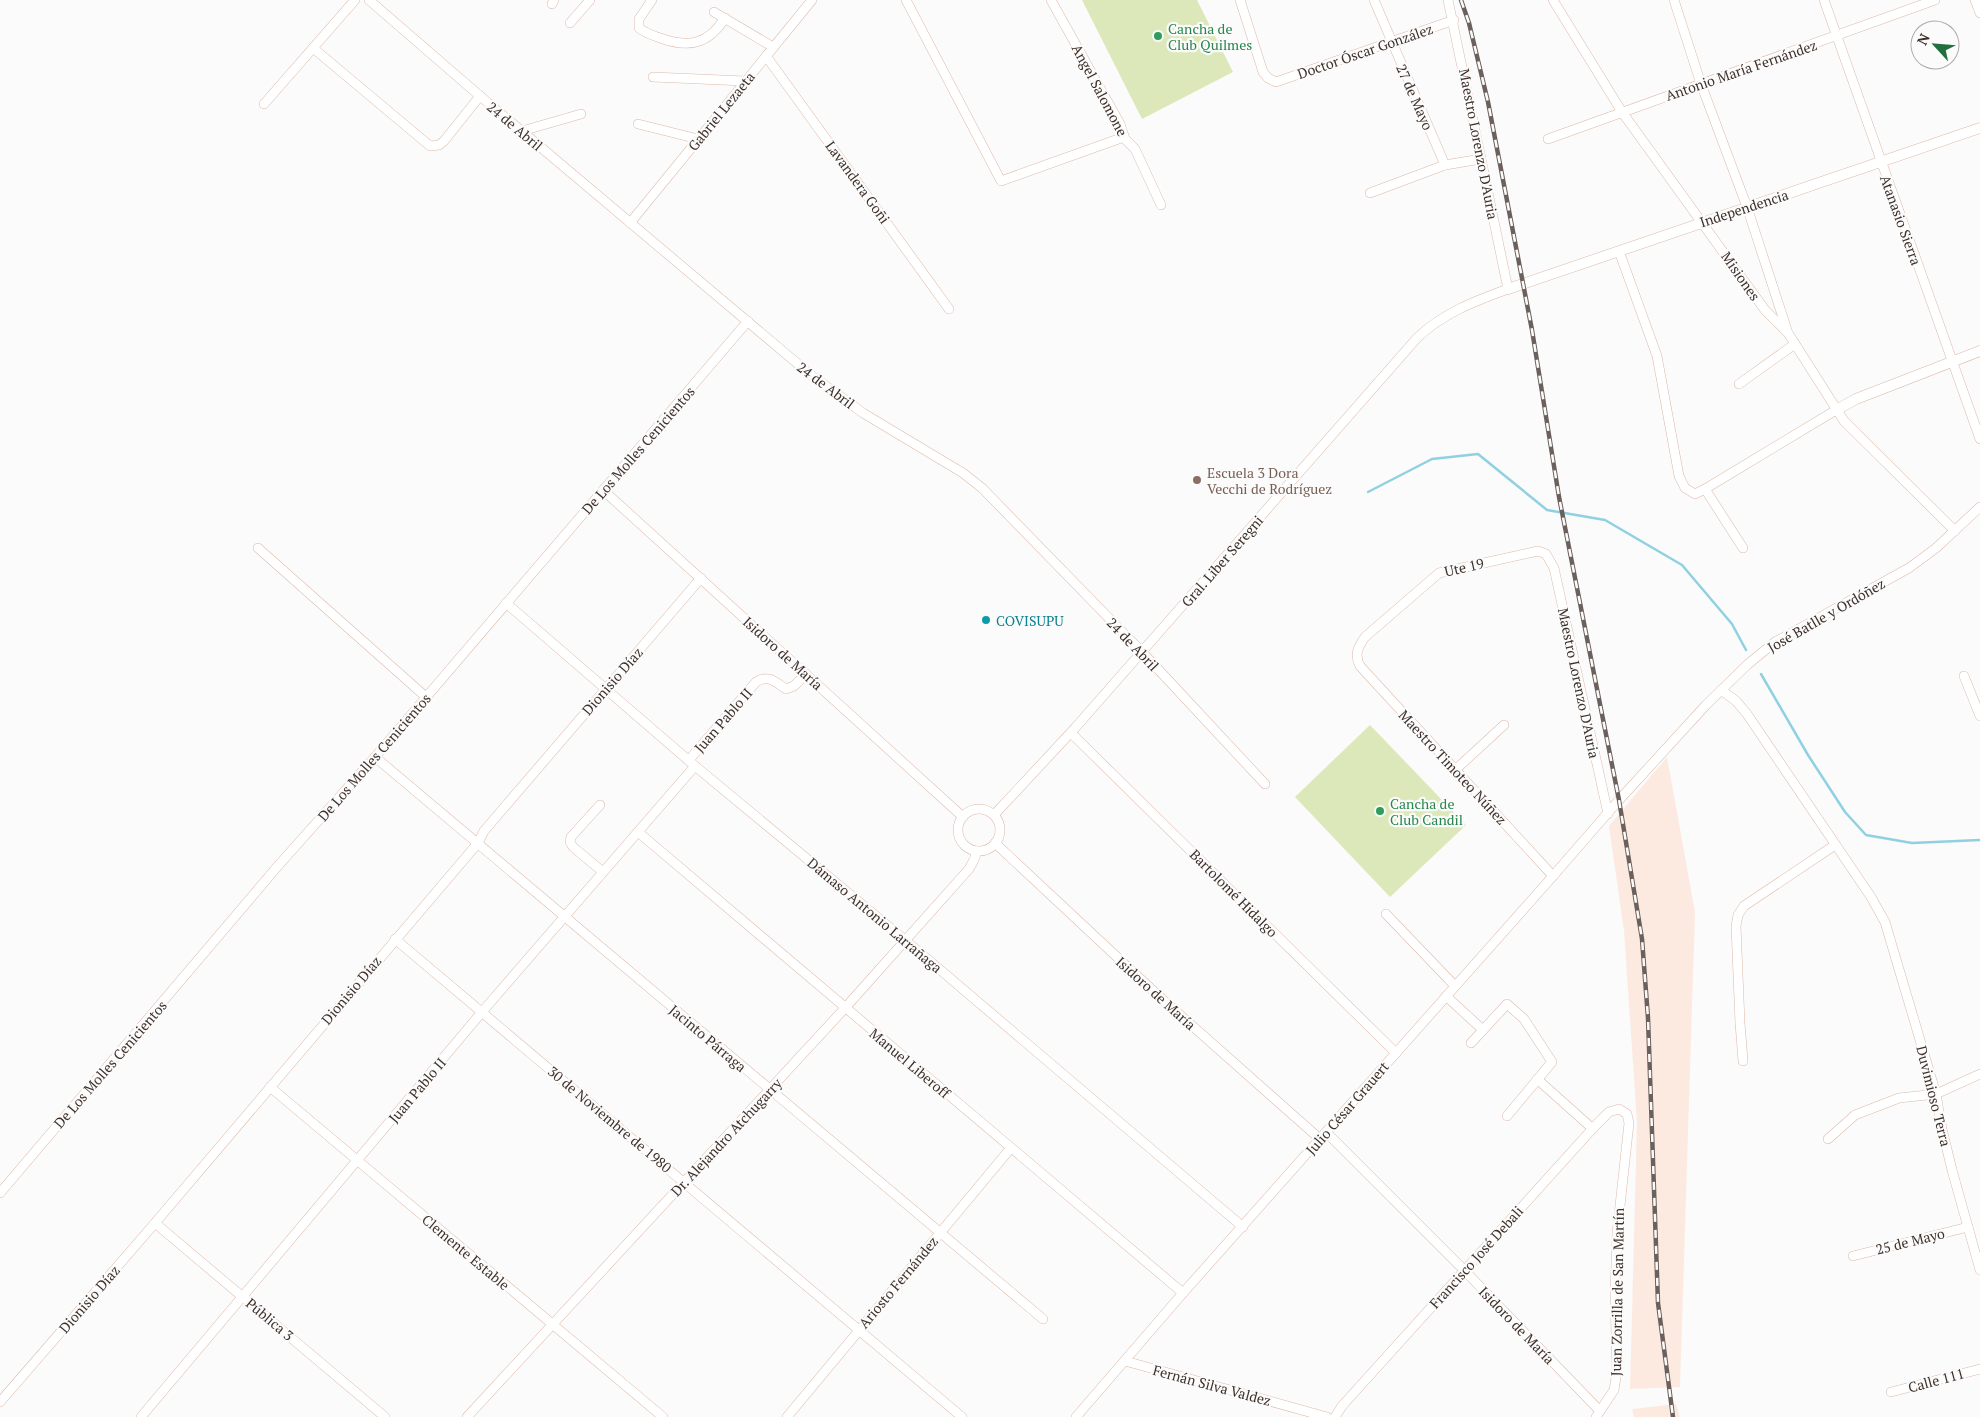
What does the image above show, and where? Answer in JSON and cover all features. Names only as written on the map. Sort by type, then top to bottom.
[{"type":"street","points":[[264,104],[355,0]]},
{"type":"street","name":"24 de Abril","points":[[369,0],[811,375],[863,414],[955,468],[978,485],[1142,652],[1265,784]]},
{"type":"street","points":[[570,23],[590,0]]},
{"type":"street","points":[[652,0],[638,19],[639,28],[644,32],[683,44],[703,40],[719,28],[725,18]]},
{"type":"street","name":"Gabriel Lezaeta","points":[[630,222],[812,0]]},
{"type":"street","points":[[906,0],[924,30],[1001,181],[1124,137]]},
{"type":"street","name":"Angel Salomone","points":[[1051,0],[1120,124],[1124,137],[1135,149],[1161,206]]},
{"type":"street","name":"Doctor Óscar González","points":[[1240,0],[1264,72],[1268,78],[1276,82],[1454,20]]},
{"type":"street","name":"27 de Mayo","points":[[1374,0],[1445,165]]},
{"type":"street","name":"Maestro Lorenzo D'Auria","points":[[1448,0],[1454,20],[1508,289]]},
{"type":"street","name":"Misiones","points":[[1553,0],[1622,112],[1765,310],[1788,333],[1836,410],[1851,429],[1954,531]]},
{"type":"street","points":[[1674,0],[1701,84],[1748,207],[1788,333]]},
{"type":"street","name":"Atanasio Sierra","points":[[1824,0],[1980,440]]},
{"type":"street","name":"Antonio María Fernández","points":[[1548,139],[1935,0]]},
{"type":"street","points":[[1975,0],[1980,13]]},
{"type":"street","points":[[714,12],[773,47]]},
{"type":"street","points":[[313,48],[430,146],[439,145],[444,141],[480,96]]},
{"type":"street","name":"Lavandera Goñi","points":[[766,56],[949,309]]},
{"type":"street","points":[[653,77],[745,81]]},
{"type":"street","points":[[522,131],[581,114]]},
{"type":"street","points":[[638,124],[698,139]]},
{"type":"street","name":"Independencia","points":[[1508,289],[1980,128]]},
{"type":"street","points":[[1370,193],[1445,165],[1482,159]]},
{"type":"street","points":[[1619,251],[1657,356],[1679,476],[1685,488],[1695,494],[1856,399],[1980,351]]},
{"type":"street","name":"Gral. Liber Seregni","points":[[994,816],[1071,733],[1417,338],[1427,328],[1450,313],[1508,289]]},
{"type":"street","name":"De Los Molles Cenicientos","points":[[0,1192],[277,867],[375,757],[748,321]]},
{"type":"street","points":[[1739,384],[1794,344]]},
{"type":"street","points":[[1705,489],[1743,548]]},
{"type":"street","name":"Isidoro de María","points":[[603,490],[962,816]]},
{"type":"street","name":"José Batlle y Ordóñez","points":[[1619,800],[1721,690],[1775,642],[1909,568],[1936,548],[1980,507]]},
{"type":"street","points":[[258,548],[426,697]]},
{"type":"street","name":"Ute 19","points":[[1356,656],[1360,643],[1370,632],[1439,573],[1538,551],[1546,554]]},
{"type":"street","name":"Maestro Lorenzo D'Auria","points":[[1546,554],[1554,568],[1608,814]]},
{"type":"street","name":"Dionisio Díaz","points":[[0,1402],[155,1223],[478,843],[484,831],[701,578]]},
{"type":"street","name":"Dámaso Antonio Larrañaga","points":[[506,604],[692,763],[906,940],[1243,1227]]},
{"type":"street","name":"Maestro Timoteo Núñez","points":[[1356,656],[1357,661],[1366,673],[1553,876]]},
{"type":"street","name":"Juan Pablo II","points":[[141,1417],[482,1012],[638,832],[756,682],[762,678],[772,679],[786,689],[794,686],[806,674]]},
{"type":"street","points":[[1964,676],[1980,716]]},
{"type":"street","name":"Duvimioso Terra","points":[[1721,690],[1736,700],[1747,714],[1871,897],[1884,922],[1936,1094],[1946,1145],[1980,1270]]},
{"type":"street","points":[[1455,770],[1504,726]]},
{"type":"street","name":"Bartolomé Hidalgo","points":[[1071,733],[1396,1053]]},
{"type":"street","name":"Jacinto Párraga","points":[[375,757],[1043,1319]]},
{"type":"street","name":"Julio César Grauert","points":[[1076,1417],[1183,1293],[1324,1136],[1619,800]]},
{"type":"street","points":[[600,805],[571,837],[570,842],[573,847],[603,872]]},
{"type":"street","points":[[976,809],[986,810],[994,816],[1000,832],[995,843],[987,849],[977,851],[966,847],[959,838],[958,827],[962,816],[976,809]]},
{"type":"street","name":"Manuel Liberoff","points":[[638,832],[1010,1149],[1183,1293]]},
{"type":"street","name":"Isidoro de María","points":[[995,843],[1162,999],[1324,1136],[1464,1270],[1598,1414]]},
{"type":"street","points":[[1743,1061],[1736,926],[1738,914],[1744,906],[1835,845]]},
{"type":"street","name":"Dr. Alejandro Atchugarry","points":[[468,1417],[845,1008],[969,869],[977,851]]},
{"type":"street","points":[[1386,914],[1455,986]]},
{"type":"street","name":"30 de Noviembre de 1980","points":[[395,939],[860,1329],[962,1417]]},
{"type":"street","points":[[1446,996],[1483,1030]]},
{"type":"street","points":[[1471,1044],[1506,1004],[1524,1019],[1552,1062],[1507,1116]]},
{"type":"street","points":[[1828,1140],[1855,1115],[1899,1098],[1936,1094],[1980,1074]]},
{"type":"street","points":[[1537,1079],[1593,1129]]},
{"type":"street","name":"Clemente Estable","points":[[270,1087],[662,1417]]},
{"type":"street","name":"Francisco José Debali","points":[[1336,1417],[1342,1406],[1609,1112],[1619,1109],[1624,1111]]},
{"type":"street","name":"Juan Zorrilla de San Martín","points":[[1598,1414],[1614,1390],[1617,1371],[1617,1233],[1629,1123],[1624,1111]]},
{"type":"street","name":"Ariosto Fernández","points":[[787,1417],[1010,1149]]},
{"type":"street","name":"Pública 3","points":[[155,1223],[385,1417]]},
{"type":"street","name":"25 de Mayo","points":[[1853,1256],[1968,1227]]},
{"type":"street","name":"Fernán Silva Valdez","points":[[1125,1361],[1327,1417]]},
{"type":"street","name":"Calle 111","points":[[1891,1392],[1980,1369]]},
{"type":"shaded area","points":[[1667,757],[1695,912],[1680,1387],[1630,1389],[1637,1122],[1624,931],[1609,826]]},
{"type":"shaded area","points":[[1676,1404],[1680,1417],[1634,1417],[1632,1409]]},
{"type":"green space","name":"Cancha de Club Quilmes","points":[[1082,0],[1197,0],[1233,72],[1142,119]]},
{"type":"green space","name":"Cancha de Club Candil","points":[[1370,725],[1466,825],[1390,897],[1295,797]]},
{"type":"waterway","points":[[1368,492],[1432,459],[1478,454],[1547,510],[1605,520],[1682,565],[1732,624],[1746,650]]},
{"type":"waterway","points":[[1761,674],[1808,755],[1845,812],[1866,835],[1912,843],[1980,840]]},
{"type":"railway","points":[[1461,0],[1469,23],[1488,102],[1532,330],[1559,497],[1619,800],[1642,939],[1648,1018],[1658,1303],[1673,1417]]},
{"type":"place","name":"Cancha de Club Quilmes","points":[[1158,36]]},
{"type":"place","name":"Escuela 3 Dora Vecchi de Rodríguez","points":[[1197,480]]},
{"type":"place","name":"COVISUPU","points":[[986,620]]},
{"type":"place","name":"Cancha de Club Candil","points":[[1380,811]]}]
